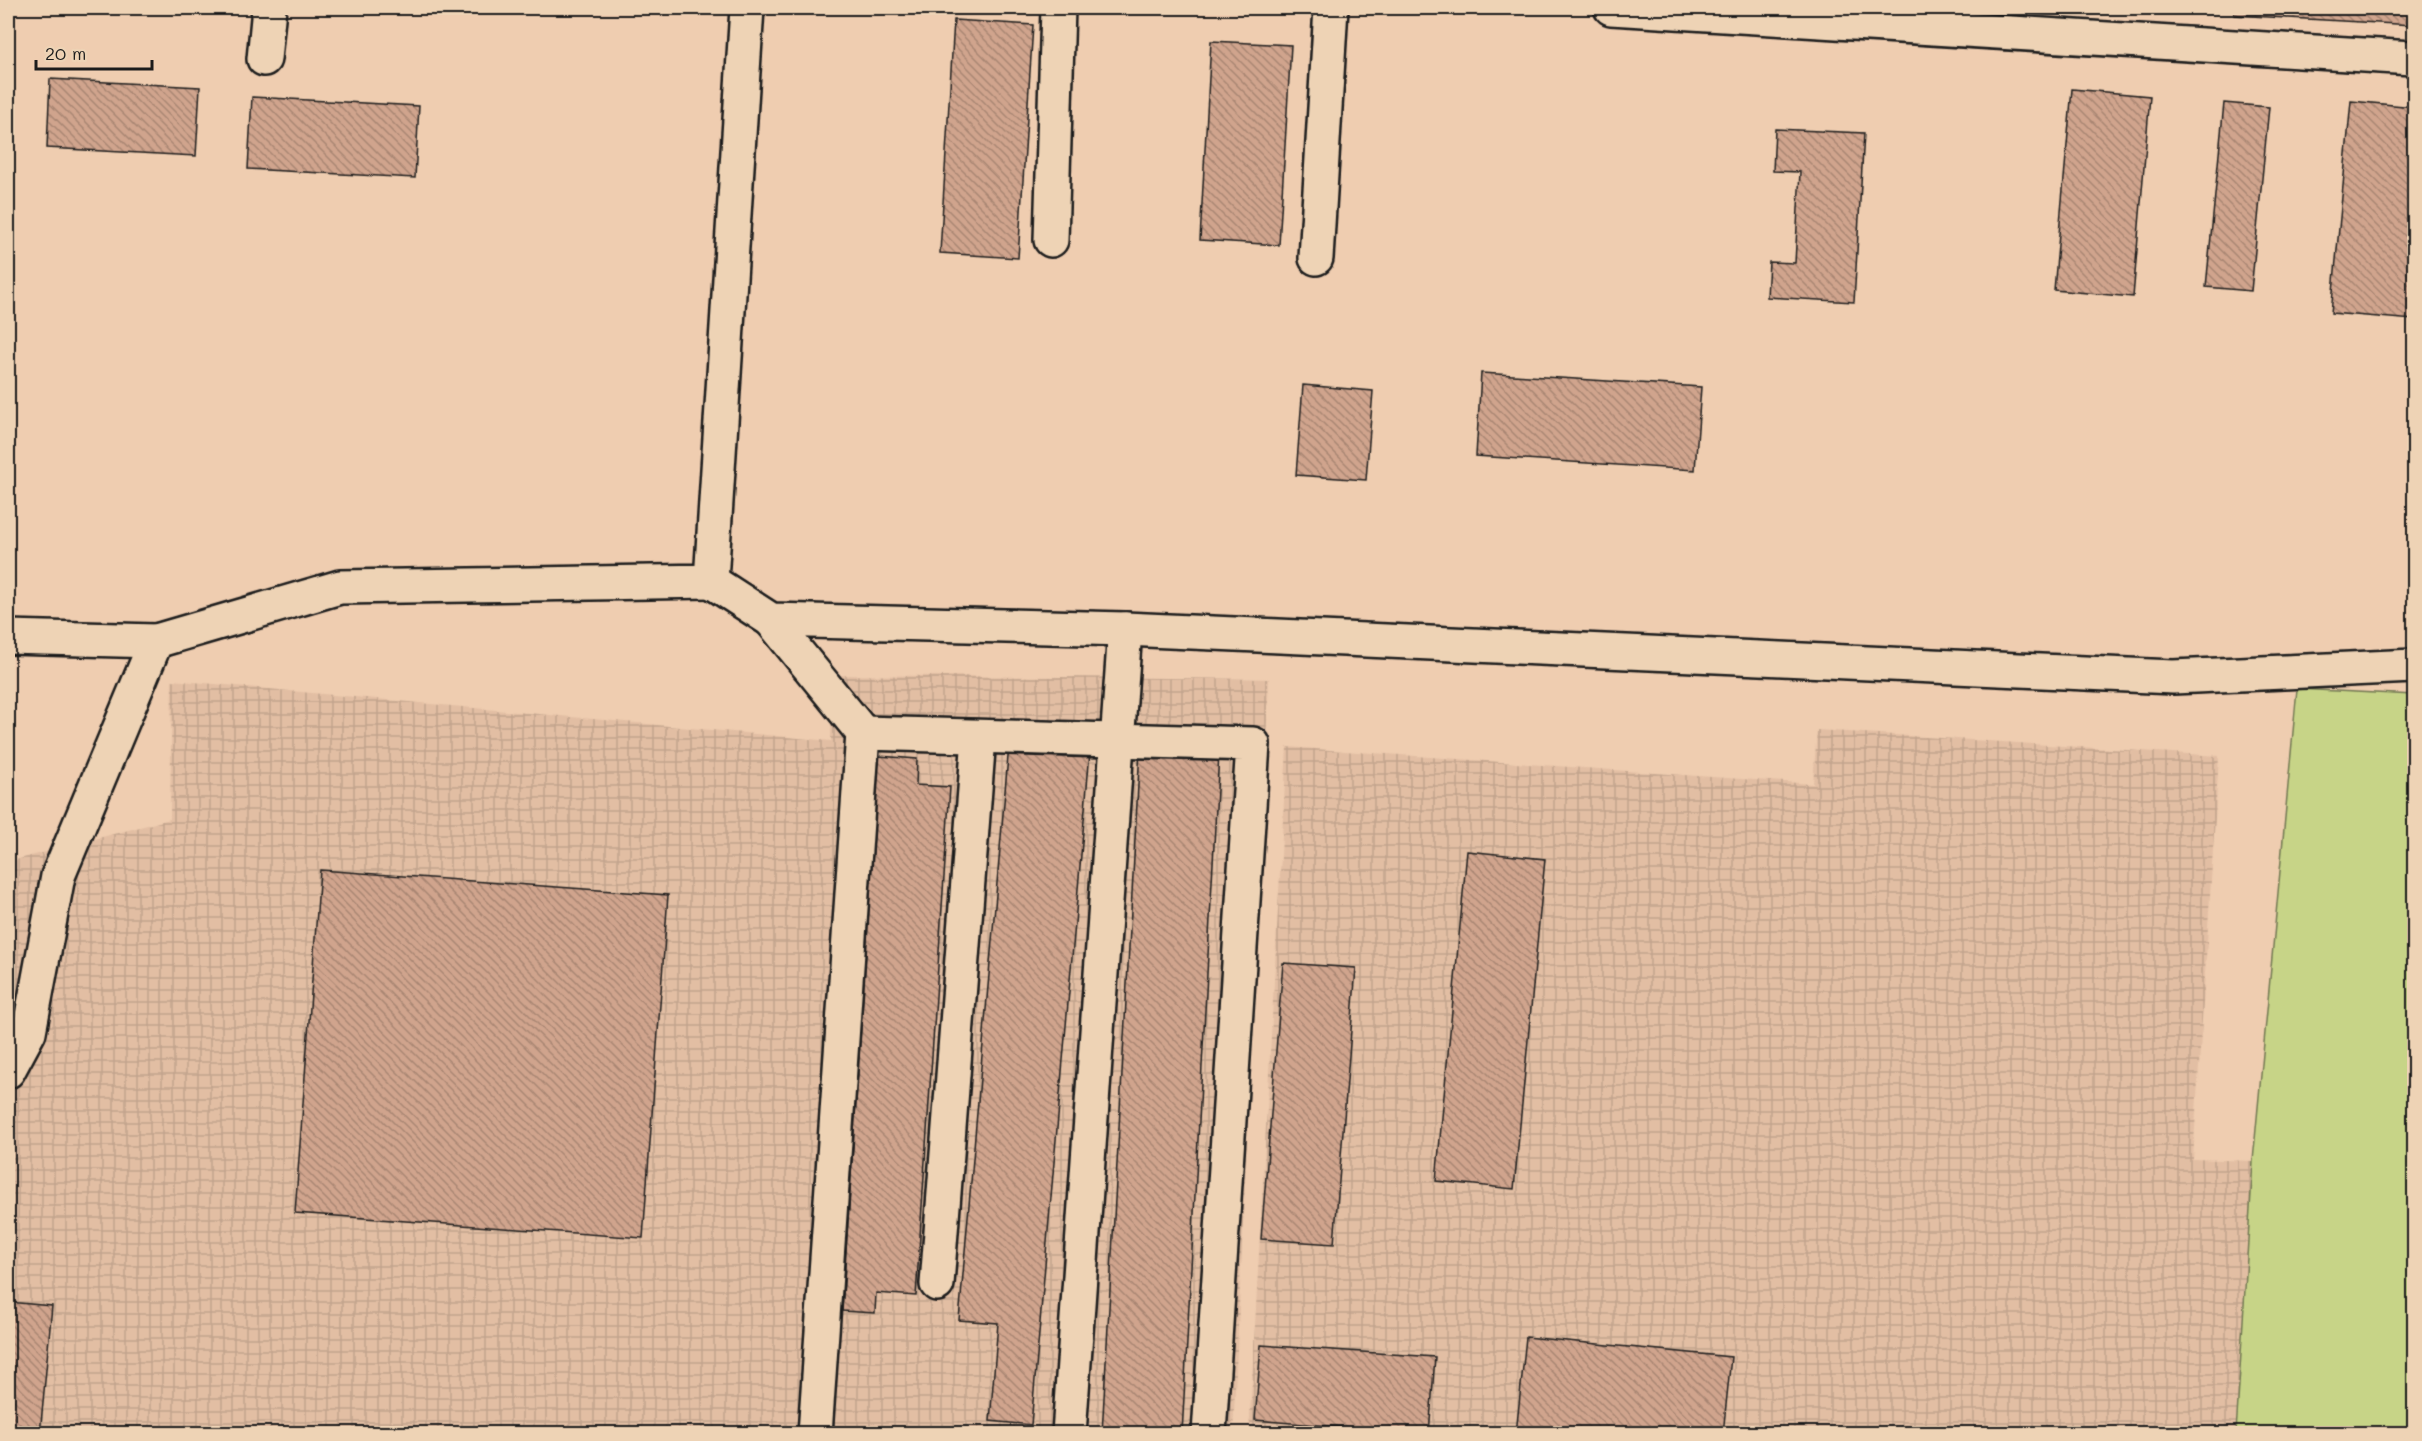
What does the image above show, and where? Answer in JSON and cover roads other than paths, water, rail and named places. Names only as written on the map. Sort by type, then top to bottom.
[{"type":"street","points":[[264,59],[269,8]]},
{"type":"street","points":[[711,581],[747,8]]},
{"type":"street","points":[[1051,240],[1058,8]]},
{"type":"street","points":[[1316,258],[1331,8]]},
{"type":"street","points":[[1611,8],[2412,58]]},
{"type":"street","points":[[8,636],[156,642],[340,587],[711,581],[771,620],[863,733],[814,1434]]},
{"type":"street","points":[[771,620],[1125,629],[2173,677],[2415,666]]},
{"type":"street","points":[[1069,1434],[1125,629]]},
{"type":"street","points":[[8,1071],[28,1032],[58,876],[156,642]]},
{"type":"street","points":[[863,733],[1253,744],[1209,1434]]},
{"type":"street","points":[[937,1284],[979,736]]}]
